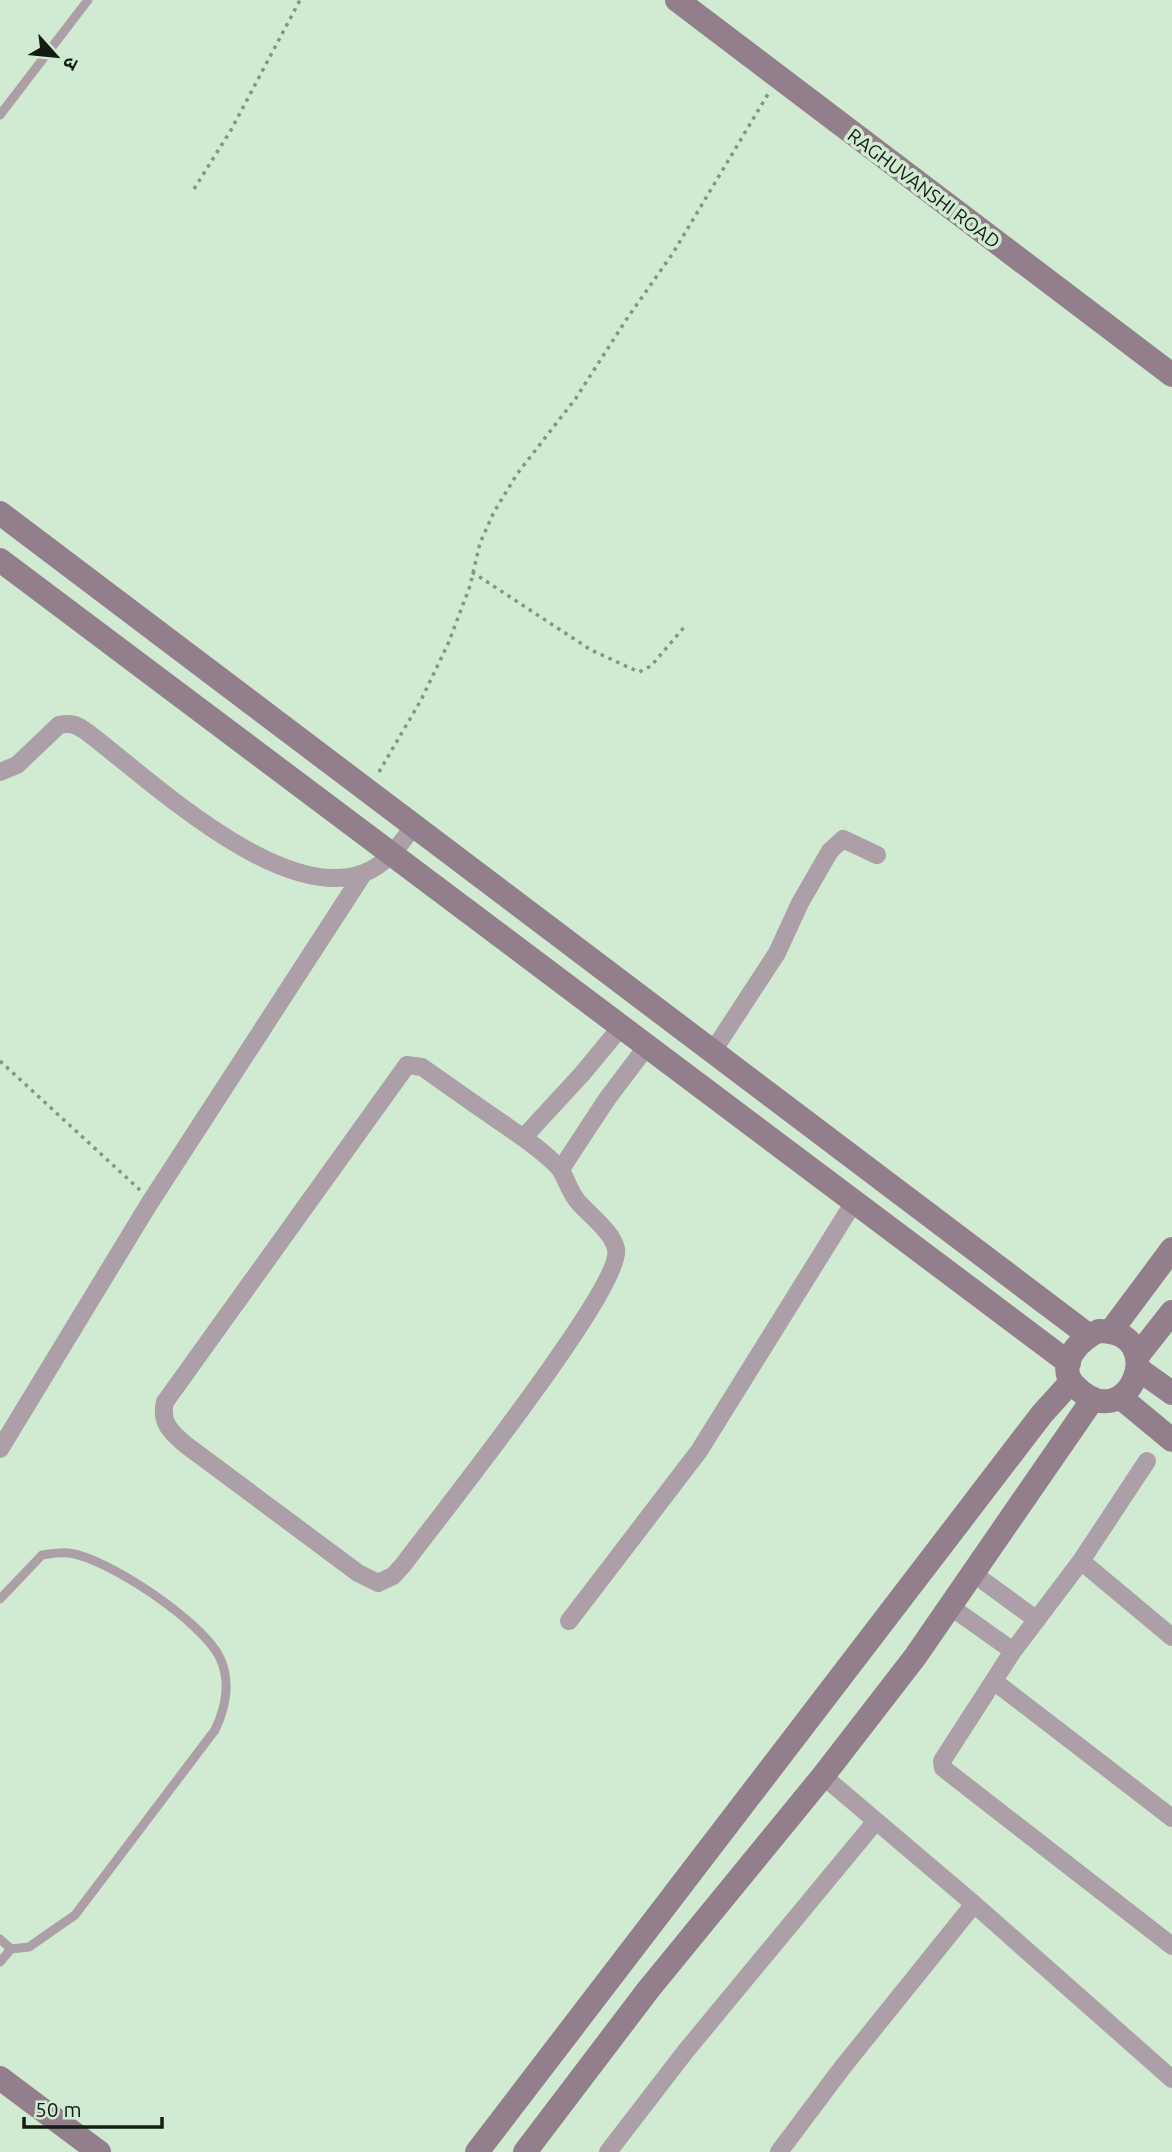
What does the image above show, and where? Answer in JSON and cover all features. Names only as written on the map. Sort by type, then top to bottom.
[{"type":"street","name":"RAGHUVANSHI ROAD","points":[[677,0],[1172,375]]},
{"type":"street","points":[[0,513],[713,1051],[1099,1333],[1122,1335],[1140,1362],[1172,1393]]},
{"type":"street","points":[[0,560],[854,1202],[1070,1373],[1083,1394],[1104,1402],[1120,1397],[1134,1386],[1140,1362],[1172,1312]]},
{"type":"street","points":[[0,772],[18,765],[59,725],[74,724],[128,763],[190,814],[290,870],[330,880],[363,874],[392,855],[414,826]]},
{"type":"street","points":[[713,1051],[777,953],[800,904],[833,847],[843,839],[877,855]]},
{"type":"street","points":[[0,1449],[149,1204],[363,874]]},
{"type":"street","points":[[523,1138],[621,1027]]},
{"type":"street","points":[[561,1170],[607,1098],[647,1046]]},
{"type":"street","points":[[407,1065],[422,1067],[523,1138],[561,1170],[575,1200],[614,1243],[617,1252],[614,1269],[567,1347],[393,1576],[378,1583],[358,1573],[167,1428],[163,1419],[165,1402],[407,1065]]},
{"type":"street","points":[[569,1621],[699,1451],[854,1202]]},
{"type":"street","points":[[477,2152],[1042,1414],[1070,1373],[1079,1342],[1099,1333],[1172,1249]]},
{"type":"street","points":[[1120,1397],[1172,1440]]},
{"type":"street","points":[[525,2152],[648,1990],[823,1776],[915,1657],[1093,1399]]},
{"type":"street","points":[[1147,1461],[1081,1561],[1013,1651],[943,1757],[943,1768],[1172,1945]]},
{"type":"street","points":[[1081,1561],[1172,1637]]},
{"type":"street","points":[[974,1574],[1037,1620]]},
{"type":"street","points":[[951,1607],[1013,1651]]},
{"type":"street","points":[[995,1682],[1172,1818]]},
{"type":"street","points":[[823,1776],[974,1904],[1172,2079]]},
{"type":"street","points":[[608,2152],[685,2053],[876,1821]]},
{"type":"street","points":[[779,2152],[842,2068],[974,1904]]},
{"type":"street","points":[[565,2037],[595,2060]]},
{"type":"street","points":[[0,2078],[99,2152]]},
{"type":"lane","points":[[0,115],[88,0]]},
{"type":"lane","points":[[0,1599],[42,1555],[69,1553],[111,1568],[154,1595],[194,1626],[220,1658],[226,1678],[224,1706],[215,1730],[75,1915],[29,1947],[11,1949],[0,1962]]},
{"type":"lane","points":[[0,1939],[11,1949]]},
{"type":"path","points":[[194,189],[225,140],[300,0]]},
{"type":"path","points":[[368,790],[396,746],[438,666],[460,615],[484,533],[517,474],[576,398],[608,346],[673,253],[779,78]]},
{"type":"path","points":[[472,572],[591,650],[639,672],[651,666],[686,625]]},
{"type":"path","points":[[0,1061],[139,1189],[149,1204]]}]
